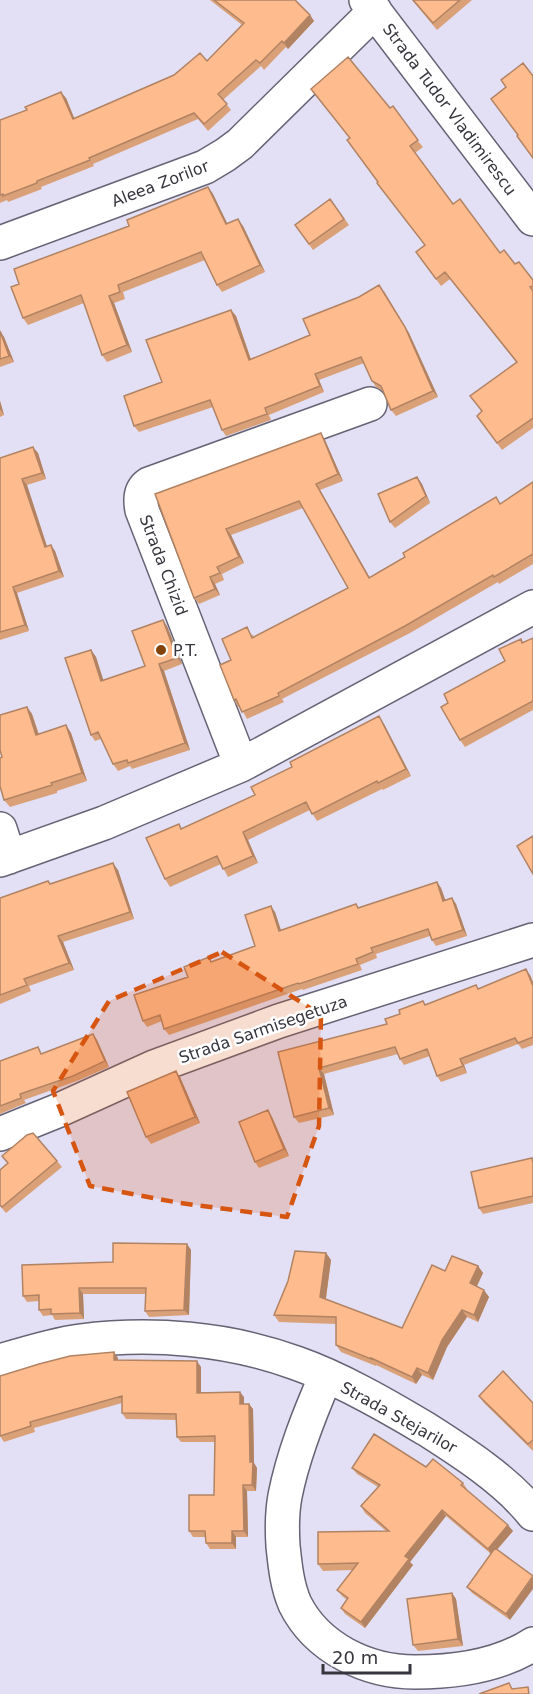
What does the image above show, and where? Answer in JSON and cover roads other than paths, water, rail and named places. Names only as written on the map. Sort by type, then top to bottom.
[{"type":"street","name":"Strada Tudor Vladimirescu","points":[[370,5],[533,219]]},
{"type":"street","name":"Aleea Zorilor","points":[[0,243],[205,167],[225,155],[240,144],[370,5]]},
{"type":"street","name":"Strada Chizid","points":[[241,765],[142,510],[141,495],[149,484],[370,404]]},
{"type":"street","points":[[3,849],[104,823],[241,765],[533,608]]},
{"type":"street","name":"Strada Sarmisegetuza","points":[[0,1134],[154,1067],[279,1021],[533,940]]},
{"type":"street","name":"Strada Stejarilor","points":[[0,1361],[78,1341],[140,1336],[194,1340],[264,1352],[297,1363],[374,1399],[462,1452],[497,1479],[533,1514]]},
{"type":"street","points":[[326,1376],[294,1460],[284,1498],[282,1530],[289,1588],[311,1627],[326,1642],[344,1654],[373,1666],[402,1672],[433,1672],[494,1663],[522,1652],[533,1644]]},
{"type":"place","name":"P.T.","points":[[161,650]]}]
